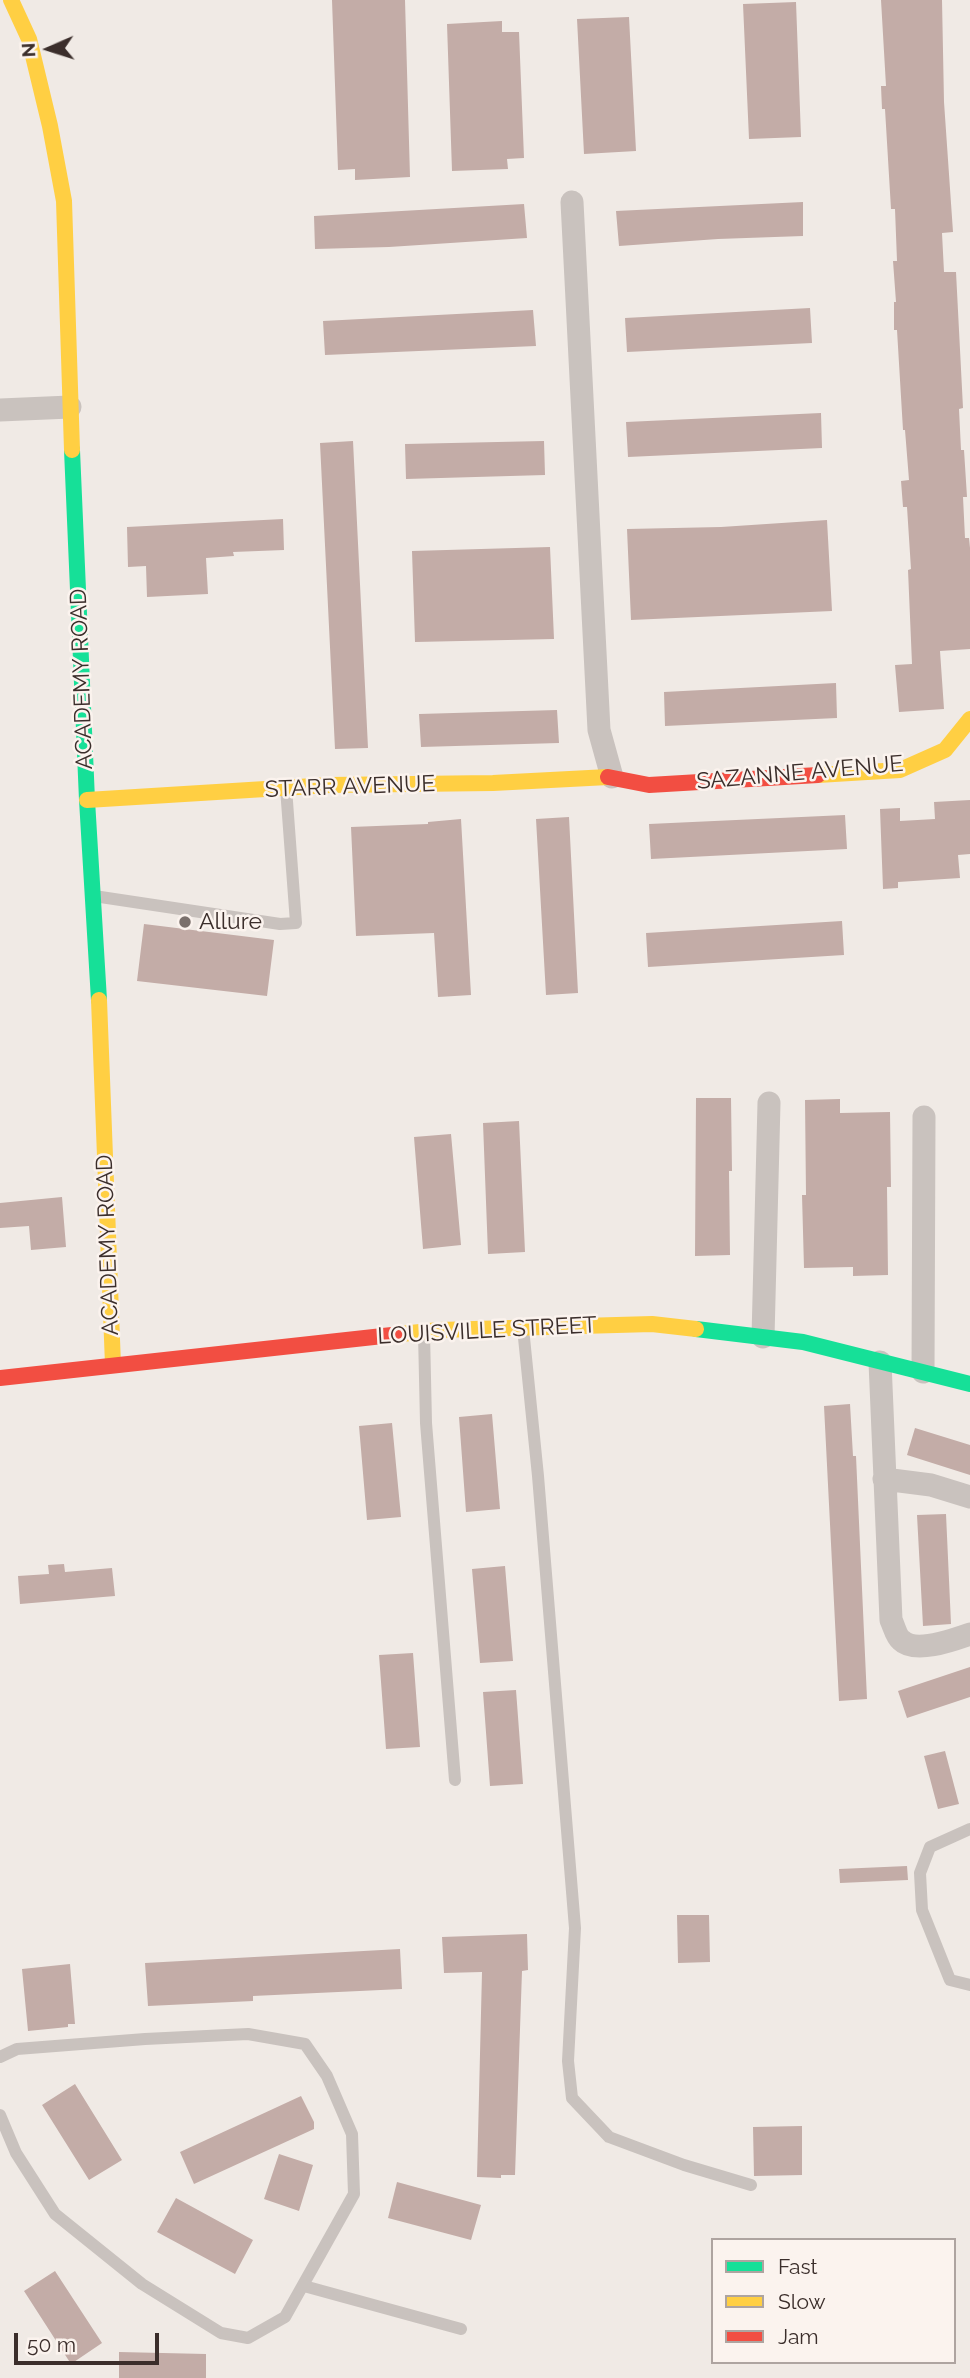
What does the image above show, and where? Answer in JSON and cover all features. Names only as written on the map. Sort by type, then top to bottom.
[{"type":"street","name":"ACADEMY ROAD","points":[[12,0],[29,39],[50,126],[64,201],[70,407],[113,1365]]},
{"type":"street","points":[[572,202],[599,730],[612,777]]},
{"type":"street","points":[[0,410],[70,407]]},
{"type":"street","name":"SAZANNE AVENUE","points":[[612,777],[649,785],[900,770],[945,750],[970,719]]},
{"type":"street","name":"STARR AVENUE","points":[[87,800],[286,788],[612,777]]},
{"type":"street","points":[[763,1337],[769,1103]]},
{"type":"street","points":[[923,1117],[923,1372]]},
{"type":"street","name":"LOUISVILLE STREET","points":[[0,1378],[424,1331],[652,1324],[803,1342],[970,1384]]},
{"type":"street","points":[[880,1362],[891,1620],[900,1639],[912,1647],[946,1642],[970,1634]]},
{"type":"street","points":[[884,1479],[931,1485],[970,1497]]},
{"type":"lane","points":[[93,895],[280,924],[296,923],[286,788]]},
{"type":"lane","points":[[523,1327],[575,1928],[568,2061],[572,2098],[609,2137],[684,2165],[751,2185]]},
{"type":"lane","points":[[424,1331],[426,1423],[455,1780]]},
{"type":"lane","points":[[970,1829],[930,1847],[920,1873],[922,1910],[950,1979],[970,1985]]},
{"type":"lane","points":[[0,2057],[17,2049],[248,2034],[305,2044],[327,2076],[352,2134],[354,2194],[285,2317],[248,2338],[221,2333],[142,2284],[55,2214],[16,2153],[0,2115]]},
{"type":"lane","points":[[304,2286],[461,2329]]},
{"type":"building","points":[[332,0],[405,0],[410,177],[355,180],[355,169],[338,170]]},
{"type":"building","points":[[881,0],[942,0],[944,102],[953,232],[942,233],[944,272],[956,272],[963,408],[959,409],[961,450],[964,450],[967,497],[963,497],[965,538],[969,538],[970,548],[970,649],[940,651],[944,709],[899,712],[895,665],[912,664],[908,570],[911,569],[907,507],[903,507],[901,481],[909,480],[897,330],[894,330],[896,302],[893,261],[897,261],[895,209],[891,209],[885,109],[882,109],[881,86],[886,86]]},
{"type":"building","points":[[796,2],[801,137],[749,139],[743,4]]},
{"type":"building","points":[[629,17],[636,151],[584,154],[577,19]]},
{"type":"building","points":[[502,21],[502,32],[519,32],[524,158],[507,159],[508,169],[452,171],[447,24]]},
{"type":"building","points":[[803,202],[803,236],[619,246],[616,211]]},
{"type":"building","points":[[524,204],[527,238],[315,249],[314,216]]},
{"type":"building","points":[[810,308],[812,343],[627,352],[625,318]]},
{"type":"building","points":[[533,310],[536,346],[325,355],[323,321]]},
{"type":"building","points":[[821,413],[822,448],[628,457],[626,422]]},
{"type":"building","points":[[353,441],[368,748],[335,749],[320,443]]},
{"type":"building","points":[[544,441],[545,475],[406,479],[405,444]]},
{"type":"building","points":[[283,519],[284,550],[233,552],[234,556],[206,558],[208,594],[147,597],[146,566],[128,567],[127,527]]},
{"type":"building","points":[[827,520],[832,611],[631,620],[627,529],[721,527]]},
{"type":"building","points":[[550,547],[554,639],[415,642],[412,551]]},
{"type":"building","points":[[836,683],[837,718],[665,726],[664,692]]},
{"type":"building","points":[[557,710],[559,743],[421,747],[419,714]]},
{"type":"building","points":[[970,800],[970,854],[958,855],[960,878],[898,882],[898,888],[883,889],[880,809],[900,808],[900,821],[935,819],[934,802]]},
{"type":"building","points":[[845,815],[847,849],[651,859],[649,824]]},
{"type":"building","points":[[569,817],[578,993],[546,995],[536,819]]},
{"type":"building","points":[[461,819],[471,995],[438,997],[434,933],[356,936],[351,827],[428,824]]},
{"type":"building","points":[[842,921],[844,955],[648,967],[646,933]]},
{"type":"building","points":[[144,924],[274,940],[267,996],[137,981]]},
{"type":"building","points":[[696,1098],[731,1098],[730,1255],[695,1256]]},
{"type":"building","points":[[840,1099],[840,1113],[890,1112],[888,1275],[853,1276],[853,1267],[804,1268],[802,1195],[806,1195],[805,1100]]},
{"type":"building","points":[[519,1121],[525,1252],[488,1254],[483,1123]]},
{"type":"building","points":[[451,1134],[461,1245],[423,1249],[414,1137]]},
{"type":"building","points":[[62,1197],[66,1247],[31,1250],[29,1226],[0,1228],[0,1203]]},
{"type":"building","points":[[850,1404],[853,1456],[856,1456],[867,1699],[839,1701],[824,1406]]},
{"type":"building","points":[[492,1414],[500,1509],[466,1512],[459,1417]]},
{"type":"building","points":[[392,1423],[401,1517],[367,1520],[359,1426]]},
{"type":"building","points":[[915,1428],[970,1445],[970,1475],[907,1455]]},
{"type":"building","points":[[946,1514],[951,1624],[923,1626],[917,1515]]},
{"type":"building","points":[[64,1564],[65,1572],[112,1568],[115,1596],[20,1604],[18,1576],[49,1574],[48,1565]]},
{"type":"building","points":[[505,1566],[513,1661],[480,1663],[472,1569]]},
{"type":"building","points":[[413,1653],[420,1747],[386,1749],[379,1655]]},
{"type":"building","points":[[970,1667],[970,1697],[907,1718],[898,1691]]},
{"type":"building","points":[[516,1690],[523,1784],[490,1786],[483,1692]]},
{"type":"building","points":[[945,1751],[959,1804],[938,1809],[924,1756]]},
{"type":"building","points":[[907,1866],[908,1880],[840,1883],[839,1869]]},
{"type":"building","points":[[677,1915],[709,1915],[710,1962],[678,1963]]},
{"type":"building","points":[[527,1934],[528,1970],[522,1971],[515,2175],[501,2175],[501,2178],[477,2177],[482,1972],[444,1973],[442,1937]]},
{"type":"building","points":[[400,1949],[402,1989],[253,1996],[253,2001],[148,2006],[145,1963]]},
{"type":"building","points":[[70,1964],[75,2024],[28,2031],[22,1969]]},
{"type":"building","points":[[75,2084],[122,2160],[89,2180],[42,2105]]},
{"type":"building","points":[[301,2096],[314,2122],[314,2129],[194,2184],[180,2152]]},
{"type":"building","points":[[802,2126],[802,2175],[754,2176],[753,2127]]},
{"type":"building","points":[[279,2154],[313,2165],[299,2211],[264,2199]]},
{"type":"building","points":[[397,2182],[481,2205],[471,2240],[388,2218]]},
{"type":"building","points":[[176,2198],[253,2240],[235,2274],[157,2232]]},
{"type":"building","points":[[55,2271],[102,2343],[71,2364],[24,2291]]},
{"type":"building","points":[[119,2352],[206,2354],[206,2378],[119,2378]]},
{"type":"traffic: fast","points":[[72,450],[87,800],[99,1000]]},
{"type":"traffic: fast","points":[[696,1329],[803,1342],[970,1384]]},
{"type":"traffic: slow","points":[[11,0],[29,39],[50,126],[64,201],[72,450]]},
{"type":"traffic: slow","points":[[818,775],[900,770],[945,750],[970,719]]},
{"type":"traffic: slow","points":[[87,800],[330,785],[493,783],[608,777]]},
{"type":"traffic: slow","points":[[99,1000],[113,1365]]},
{"type":"traffic: slow","points":[[401,1334],[439,1330],[652,1324],[696,1329]]},
{"type":"traffic: jam","points":[[608,777],[649,785],[818,775]]},
{"type":"traffic: jam","points":[[0,1378],[401,1334]]},
{"type":"place","name":"Allure","points":[[185,922]]}]
